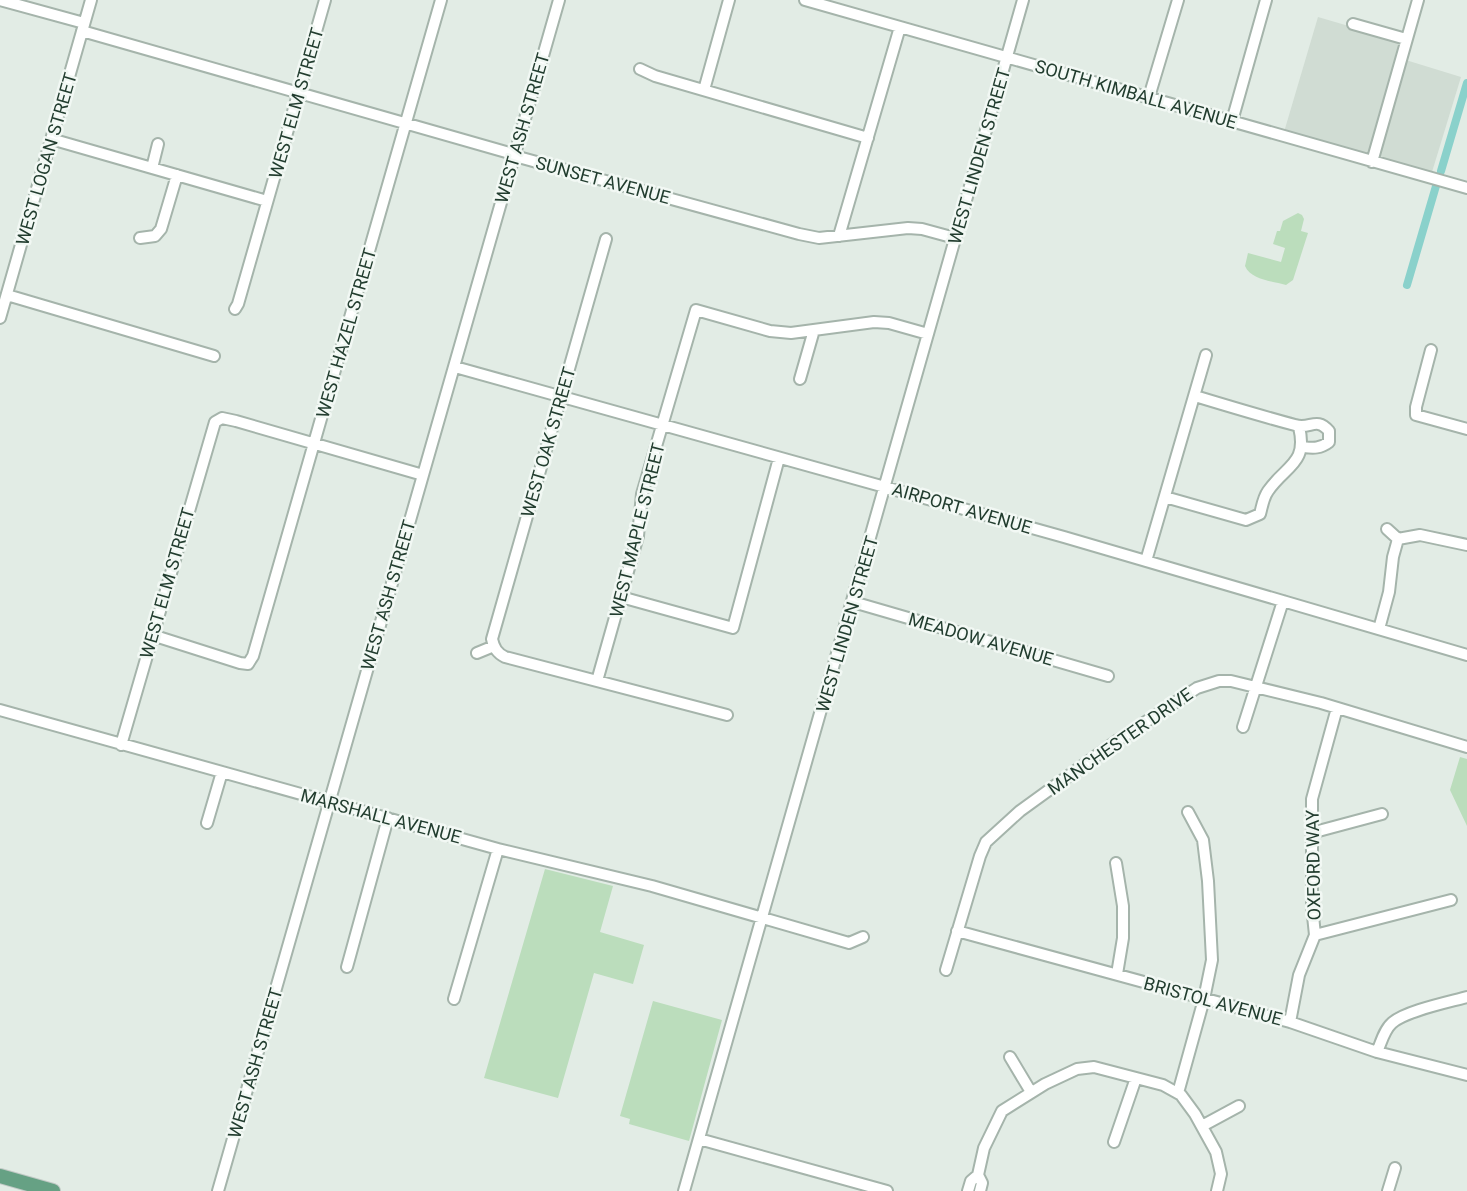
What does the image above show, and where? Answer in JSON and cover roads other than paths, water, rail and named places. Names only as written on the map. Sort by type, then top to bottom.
[{"type":"main road","points":[[0,1176],[53,1191]]},
{"type":"street","name":"SUNSET AVENUE","points":[[0,0],[298,93],[799,234],[819,237],[839,236],[908,228],[922,229],[955,238]]},
{"type":"street","name":"WEST LOGAN STREET","points":[[0,318],[91,0]]},
{"type":"street","name":"WEST ELM STREET","points":[[234,309],[238,304],[325,0]]},
{"type":"street","name":"WEST HAZEL STREET","points":[[152,635],[248,664],[253,656],[441,0]]},
{"type":"street","name":"WEST ASH STREET","points":[[219,1191],[559,0]]},
{"type":"street","points":[[704,90],[729,0]]},
{"type":"street","name":"SOUTH KIMBALL AVENUE","points":[[805,0],[1467,188]]},
{"type":"street","name":"WEST LINDEN STREET","points":[[684,1191],[1023,0]]},
{"type":"street","points":[[1149,98],[1178,0]]},
{"type":"street","points":[[1232,122],[1266,0]]},
{"type":"street","points":[[1372,162],[1418,0]]},
{"type":"street","points":[[1353,24],[1406,39]]},
{"type":"street","points":[[839,236],[900,27]]},
{"type":"street","points":[[640,69],[655,76],[868,138]]},
{"type":"street","points":[[51,139],[267,201]]},
{"type":"street","points":[[152,168],[159,144]]},
{"type":"street","points":[[140,238],[155,236],[161,229],[177,175]]},
{"type":"street","name":"WEST OAK STREET","points":[[494,646],[492,639],[606,239]]},
{"type":"street","points":[[7,295],[214,356]]},
{"type":"street","name":"WEST MAPLE STREET","points":[[597,681],[638,536],[642,494],[696,310],[771,331],[791,333],[814,330]]},
{"type":"street","points":[[800,379],[814,330],[874,322],[889,323],[928,334]]},
{"type":"street","points":[[1431,350],[1416,406],[1416,415],[1462,428]]},
{"type":"street","points":[[1146,561],[1206,355]]},
{"type":"street","name":"AIRPORT AVENUE","points":[[455,367],[1146,561],[1467,655]]},
{"type":"street","points":[[1194,396],[1299,427],[1318,423],[1329,431],[1329,442],[1323,446],[1302,447]]},
{"type":"street","name":"WEST ELM STREET","points":[[121,745],[215,422],[222,418],[315,444]]},
{"type":"street","points":[[1165,497],[1246,520],[1260,514],[1266,493],[1300,454],[1303,442],[1299,427]]},
{"type":"street","points":[[315,444],[423,475]]},
{"type":"street","points":[[621,597],[733,628],[779,458]]},
{"type":"street","points":[[1387,529],[1398,539]]},
{"type":"street","points":[[1398,539],[1420,535],[1467,545]]},
{"type":"street","points":[[1378,630],[1389,592],[1393,557],[1398,539]]},
{"type":"street","points":[[1243,727],[1283,601]]},
{"type":"street","name":"MEADOW AVENUE","points":[[853,602],[1108,676]]},
{"type":"street","points":[[477,653],[494,646],[505,657],[727,715]]},
{"type":"street","name":"MANCHESTER DRIVE","points":[[946,970],[986,842],[1020,810],[1118,740],[1197,688],[1219,681],[1255,687],[1337,708],[1467,747]]},
{"type":"street","name":"OXFORD WAY","points":[[1290,1022],[1299,975],[1315,935],[1312,906],[1312,799],[1337,708]]},
{"type":"street","name":"MARSHALL AVENUE","points":[[0,710],[498,849],[652,886],[849,943],[863,937]]},
{"type":"street","points":[[207,823],[222,772]]},
{"type":"street","points":[[1178,1093],[1204,999],[1212,960],[1208,881],[1203,840],[1188,812]]},
{"type":"street","points":[[1311,833],[1382,814]]},
{"type":"street","points":[[347,967],[388,818]]},
{"type":"street","points":[[454,999],[498,849]]},
{"type":"street","points":[[1116,863],[1123,906],[1123,938],[1117,974]]},
{"type":"street","points":[[1315,935],[1451,900]]},
{"type":"street","name":"BRISTOL AVENUE","points":[[957,931],[1290,1022],[1377,1052],[1467,1075]]},
{"type":"street","points":[[1377,1052],[1383,1035],[1392,1023],[1413,1013],[1467,997]]},
{"type":"street","points":[[1010,1057],[1031,1092]]},
{"type":"street","points":[[968,1191],[971,1181],[978,1175],[984,1148],[1002,1111],[1045,1084],[1077,1070],[1094,1067],[1163,1085],[1178,1093],[1195,1114],[1216,1152],[1221,1174],[1217,1191]]},
{"type":"street","points":[[1114,1142],[1136,1078]]},
{"type":"street","points":[[1202,1126],[1239,1106]]},
{"type":"street","points":[[699,1139],[887,1191]]},
{"type":"street","points":[[1388,1191],[1395,1168]]},
{"type":"street","points":[[978,1175],[982,1183],[980,1191]]},
{"type":"waterway","points":[[1441,171],[1467,83]]},
{"type":"waterway","points":[[1407,285],[1436,186]]}]
